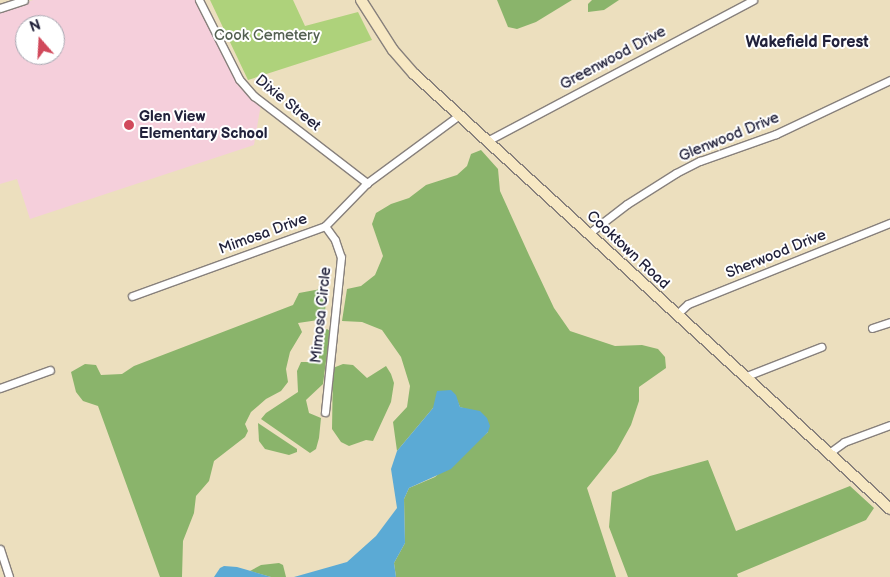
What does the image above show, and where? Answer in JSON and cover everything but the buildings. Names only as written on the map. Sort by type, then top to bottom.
[{"type":"street","points":[[0,8],[24,0]]},
{"type":"street","name":"Dixie Street","points":[[199,0],[239,80],[254,96],[367,183]]},
{"type":"street","name":"Cooktown Road","points":[[361,0],[393,50],[414,74],[676,315],[890,508]]},
{"type":"street","name":"Greenwood Drive","points":[[487,141],[753,0]]},
{"type":"street","name":"Glenwood Drive","points":[[588,234],[634,199],[676,173],[708,158],[776,134],[890,80]]},
{"type":"street","name":"Mimosa Drive","points":[[132,296],[324,226],[367,183],[458,116]]},
{"type":"street","name":"Sherwood Drive","points":[[676,315],[688,304],[890,223]]},
{"type":"street","name":"Mimosa Circle","points":[[324,226],[335,240],[341,257],[325,412]]},
{"type":"street","points":[[872,328],[890,322]]},
{"type":"street","points":[[744,377],[822,347]]},
{"type":"street","points":[[0,388],[50,370]]},
{"type":"street","points":[[829,454],[844,442],[890,425]]},
{"type":"street","points":[[0,550],[10,577]]},
{"type":"shaded area","name":"Glen View Elementary School","points":[[33,0],[196,0],[240,87],[261,104],[254,145],[30,219],[17,179],[0,184],[0,12]]},
{"type":"green space","name":"Cook Cemetery","points":[[210,0],[293,0],[305,26],[358,12],[372,40],[248,80]]},
{"type":"green space","points":[[497,0],[572,0],[536,22],[517,29],[508,27]]},
{"type":"green space","points":[[592,0],[619,0],[604,10],[588,12],[588,4]]},
{"type":"green space","points":[[481,150],[498,169],[500,191],[554,308],[570,331],[615,346],[642,345],[658,349],[665,357],[666,368],[639,387],[639,401],[631,425],[616,452],[587,488],[616,577],[396,577],[394,563],[405,543],[404,499],[409,488],[435,477],[488,432],[469,410],[460,407],[457,400],[433,408],[397,451],[393,422],[407,407],[410,386],[401,357],[382,330],[362,322],[342,321],[347,289],[361,286],[375,275],[383,256],[372,224],[376,213],[391,204],[409,198],[426,185],[457,175],[467,166],[471,154]]},
{"type":"green space","points":[[326,288],[325,319],[298,323],[302,332],[290,352],[286,369],[288,382],[281,391],[266,399],[251,412],[245,424],[248,431],[245,437],[214,461],[209,481],[196,496],[194,513],[183,541],[182,577],[160,577],[98,406],[83,401],[76,392],[71,372],[85,364],[96,365],[101,375],[122,374],[134,366],[293,305],[299,293]]},
{"type":"green space","points":[[327,329],[330,331],[323,384],[306,400],[309,413],[321,418],[316,449],[310,453],[261,419],[266,413],[298,392],[297,371],[301,362],[311,362],[311,358],[321,350],[324,331]]},
{"type":"green space","points":[[343,364],[353,365],[367,378],[386,366],[391,374],[394,383],[391,402],[373,441],[366,440],[349,446],[341,442],[332,429],[333,368]]},
{"type":"green space","points":[[258,423],[297,449],[297,452],[289,455],[265,449],[259,441]]},
{"type":"green space","points":[[708,460],[736,531],[850,486],[874,508],[866,520],[737,574],[738,577],[628,577],[609,527],[612,492],[650,476]]},
{"type":"green space","points":[[279,563],[283,565],[286,577],[271,577],[250,571],[261,565]]},
{"type":"water","points":[[451,390],[456,395],[460,407],[480,411],[487,418],[490,426],[488,432],[451,469],[409,488],[404,499],[405,543],[394,563],[396,577],[294,577],[347,562],[376,536],[397,508],[391,469],[397,451],[433,408],[437,391]]},
{"type":"water","points":[[224,566],[237,567],[271,577],[214,577],[220,568]]},
{"type":"place","name":"Glen View Elementary School","points":[[129,125]]},
{"type":"district","name":"Wakefield Forest","points":[[807,43]]}]
